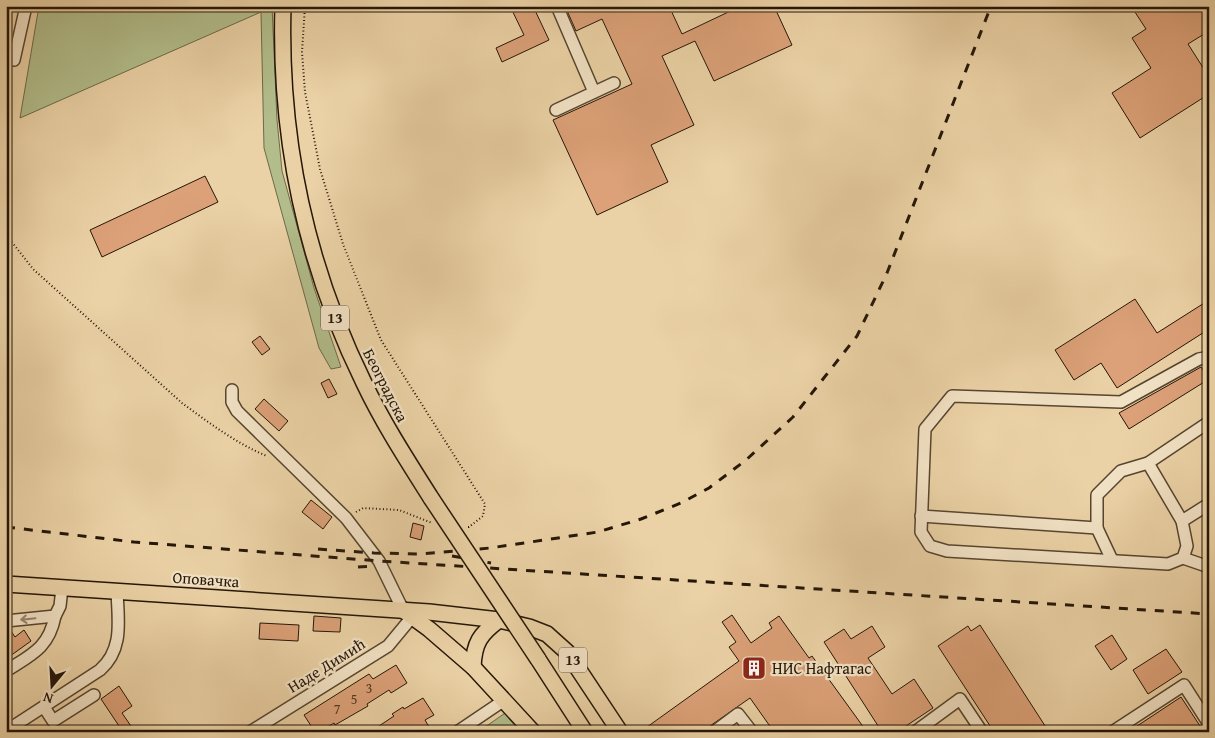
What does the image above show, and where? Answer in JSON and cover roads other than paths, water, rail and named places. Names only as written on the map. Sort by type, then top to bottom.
[{"type":"main road","name":"Београдска","points":[[283,6],[283,73],[289,137],[297,188],[312,251],[330,304],[360,376],[396,442],[585,732]]},
{"type":"main road","name":"Оповачка","points":[[6,584],[407,613]]},
{"type":"main road","name":"13","points":[[407,613],[499,620],[529,627],[547,634],[567,652],[620,732]]},
{"type":"main road","points":[[407,613],[473,667],[533,732]]},
{"type":"main road","points":[[473,667],[476,644],[488,628],[499,620]]},
{"type":"street","points":[[14,60],[26,6]]},
{"type":"street","points":[[557,6],[594,92]]},
{"type":"street","points":[[556,110],[614,83]]},
{"type":"street","points":[[1209,357],[1199,359],[1122,402],[952,396],[925,429],[921,516],[921,532],[930,546],[947,551],[1168,564],[1182,558],[1209,568]]},
{"type":"street","points":[[232,390],[232,402],[237,411],[346,518],[379,561],[407,613]]},
{"type":"street","points":[[1112,560],[1097,528],[1097,495],[1121,471],[1148,463],[1207,426]]},
{"type":"street","points":[[1148,463],[1182,521],[1187,546],[1182,558]]},
{"type":"street","points":[[1182,521],[1209,504]]},
{"type":"street","points":[[921,516],[1097,528]]},
{"type":"street","points":[[6,671],[39,649],[52,630],[55,616],[60,606],[62,588]]},
{"type":"street","points":[[8,727],[44,707],[108,664],[114,653],[118,636],[117,591]]},
{"type":"street","name":"Наде Димић","points":[[250,732],[388,646],[407,613]]},
{"type":"street","points":[[6,621],[55,616]]},
{"type":"street","points":[[1112,732],[1184,685],[1209,724]]},
{"type":"street","points":[[44,707],[52,726],[94,694]]},
{"type":"street","points":[[915,732],[960,699],[982,732]]},
{"type":"street","points":[[457,732],[504,701]]},
{"type":"street","points":[[714,732],[738,714],[752,732]]},
{"type":"railway","points":[[318,549],[421,554],[490,548],[598,532],[641,519],[681,503],[709,488],[746,460],[793,417],[857,336],[887,273],[991,6]]},
{"type":"railway","points":[[6,527],[134,542],[379,561],[1209,614]]},
{"type":"railway","points":[[452,556],[491,563]]},
{"type":"railway","points":[[358,567],[376,566]]},
{"type":"place","name":"НИС Нафтагас","points":[[754,668]]}]
